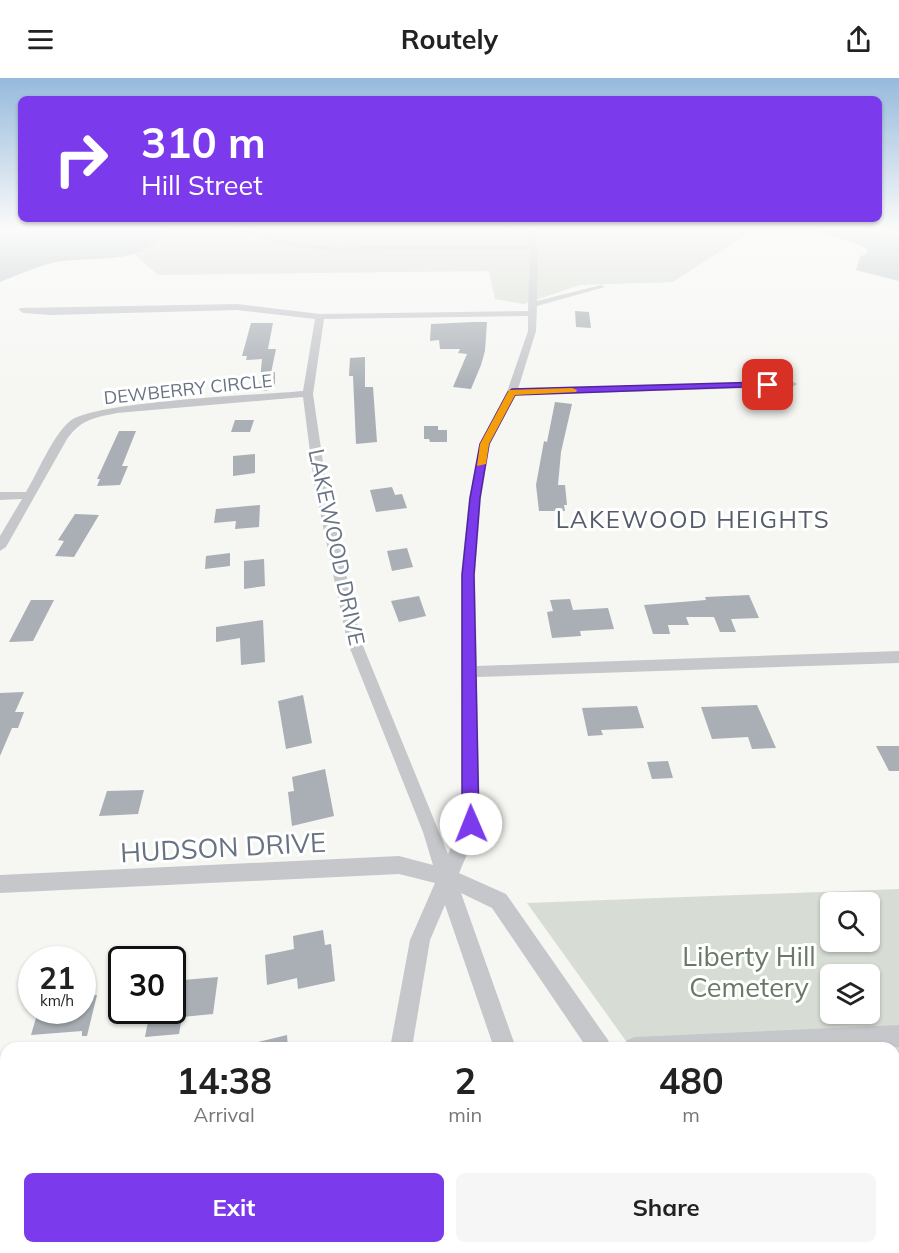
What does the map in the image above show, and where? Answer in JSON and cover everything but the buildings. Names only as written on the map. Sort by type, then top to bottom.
[{"type":"street","points":[[402,1042],[420,940],[471,824],[468,575],[475,498],[484,444],[512,392],[532,331],[533,301],[542,283]]},
{"type":"street","points":[[23,310],[237,307],[320,317],[533,301],[601,287]]},
{"type":"street","name":"LAKEWOOD DRIVE","points":[[320,317],[308,394],[320,483],[354,641],[432,832],[465,937],[503,1042]]},
{"type":"street","points":[[512,392],[792,384]]},
{"type":"street","name":"DEWBERRY CIRCLE","points":[[0,547],[62,439],[73,424],[87,416],[164,405],[308,394]]},
{"type":"street","points":[[0,496],[30,495]]},
{"type":"street","points":[[468,672],[899,657]]},
{"type":"street","name":"HUDSON DRIVE","points":[[0,884],[399,866],[447,877],[500,901],[596,1042]]},
{"type":"street","points":[[767,1042],[899,1036]]},
{"type":"green space","points":[[492,283],[647,283],[580,285],[524,304],[495,299]]},
{"type":"green space","name":"Liberty Hill Cemetery","points":[[899,889],[899,1042],[627,1042],[527,903]]},
{"type":"slow traffic","points":[[481,464],[484,444],[512,392],[572,390]]},
{"type":"district","name":"LAKEWOOD HEIGHTS","points":[[693,519]]},
{"type":"route","points":[[471,824],[468,575],[475,498],[484,444],[512,392],[768,385]]}]
